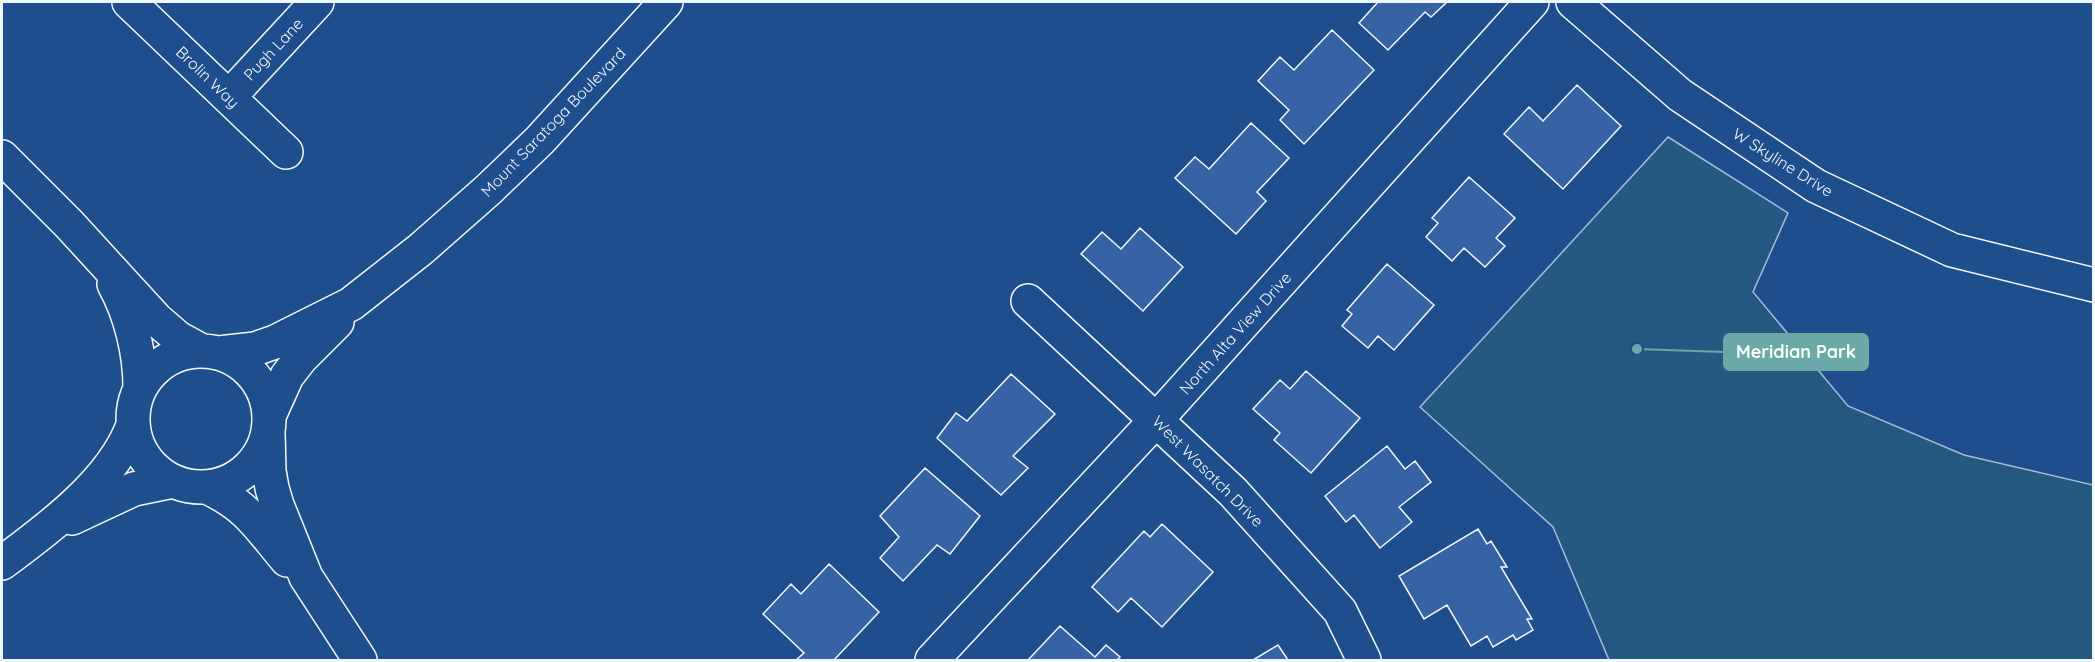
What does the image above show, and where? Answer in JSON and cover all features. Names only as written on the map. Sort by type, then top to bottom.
[{"type":"street","name":"Brolin Way","points":[[129,2],[286,153]]},
{"type":"street","name":"Pugh Lane","points":[[229,97],[317,2]]},
{"type":"street","name":"Mount Saratoga Boulevard","points":[[210,352],[255,349],[275,342],[351,304],[421,249],[488,190],[548,132],[666,2]]},
{"type":"street","name":"North Alta View Drive","points":[[932,660],[1157,420],[1532,2]]},
{"type":"street","name":"W Skyline Drive","points":[[1573,2],[1680,96],[1816,186],[1952,250],[2094,285]]},
{"type":"street","points":[[2,157],[69,224],[166,329],[178,338],[210,352],[235,359],[249,369],[260,383],[266,399],[269,425],[269,471],[277,505],[306,577],[360,660]]},
{"type":"street","points":[[102,261],[118,291],[130,323],[140,372],[140,388]]},
{"type":"street","name":"West Wasatch Drive","points":[[1028,301],[1233,492],[1340,611],[1364,660]]},
{"type":"street","name":"Mount Saratoga Boulevard","points":[[269,425],[277,395],[294,367],[351,304]]},
{"type":"street","points":[[2,563],[48,529],[106,472],[128,439],[133,425],[134,406],[140,388],[148,376],[172,357],[186,352],[210,352]]},
{"type":"street","points":[[133,425],[142,452],[161,474],[173,481],[190,486],[207,486],[224,483],[240,475],[262,449],[269,425]]},
{"type":"street","points":[[48,529],[135,489],[173,481]]},
{"type":"street","points":[[207,486],[228,497],[246,511],[260,525],[287,561],[306,577]]},
{"type":"shaded area","points":[[1668,137],[1788,213],[1753,292],[1848,406],[1964,455],[2093,485],[2093,660],[1609,660],[1553,527],[1420,407]]},
{"type":"building","points":[[1378,2],[1447,2],[1431,17],[1425,12],[1388,50],[1359,23]]},
{"type":"building","points":[[1332,30],[1374,70],[1304,144],[1280,120],[1289,110],[1258,81],[1280,57],[1294,70]]},
{"type":"building","points":[[1577,85],[1621,126],[1563,189],[1504,134],[1529,107],[1543,121]]},
{"type":"building","points":[[1251,123],[1289,158],[1257,192],[1266,201],[1236,234],[1175,178],[1195,157],[1209,169]]},
{"type":"building","points":[[1469,177],[1515,218],[1496,238],[1505,246],[1485,267],[1464,248],[1452,261],[1426,237],[1438,223],[1432,218]]},
{"type":"building","points":[[1140,228],[1183,267],[1143,311],[1081,254],[1102,232],[1121,249]]},
{"type":"building","points":[[1387,264],[1434,305],[1394,350],[1378,336],[1368,348],[1342,326],[1352,314],[1347,310]]},
{"type":"building","points":[[1306,371],[1360,418],[1311,473],[1274,440],[1280,433],[1253,409],[1280,380],[1290,389]]},
{"type":"building","points":[[1011,374],[1055,414],[1013,456],[1028,468],[1001,495],[937,438],[956,413],[967,421]]},
{"type":"building","points":[[1387,446],[1405,469],[1415,461],[1431,482],[1399,507],[1412,522],[1380,548],[1354,515],[1346,522],[1325,496]]},
{"type":"building","points":[[925,468],[980,516],[950,554],[937,545],[903,581],[880,558],[899,537],[880,516]]},
{"type":"building","points":[[1162,524],[1213,572],[1162,627],[1131,598],[1118,612],[1092,587],[1144,531],[1150,537]]},
{"type":"building","points":[[1478,529],[1487,544],[1491,541],[1507,567],[1501,567],[1532,619],[1527,619],[1533,630],[1516,640],[1513,635],[1493,647],[1487,636],[1471,646],[1447,605],[1424,619],[1399,576]]},
{"type":"building","points":[[829,564],[879,612],[834,660],[796,660],[804,653],[763,614],[791,584],[801,594]]},
{"type":"building","points":[[1060,626],[1095,657],[1106,645],[1120,657],[1117,660],[1028,660]]},
{"type":"building","points":[[1278,645],[1288,660],[1253,660]]},
{"type":"place","name":"Meridian Park","points":[[1637,349]]}]
